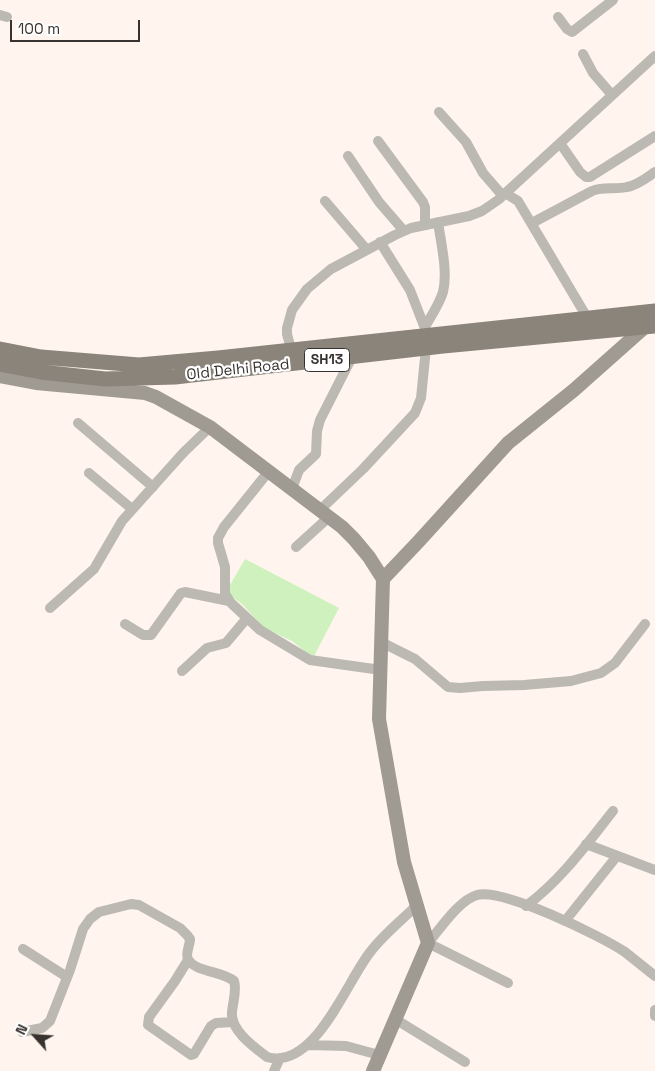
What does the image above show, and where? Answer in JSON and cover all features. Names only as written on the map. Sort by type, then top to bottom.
[{"type":"main road","name":"Old Delhi Road","points":[[0,349],[41,357],[139,364],[588,319],[651,319]]},
{"type":"main road","name":"Old Delhi Road","points":[[0,364],[41,372],[105,379],[175,377],[352,357],[426,336],[651,319]]},
{"type":"main road","points":[[383,578],[508,443],[574,390],[651,319]]},
{"type":"main road","points":[[0,376],[36,383],[146,393],[156,397],[210,428],[269,470],[354,539],[370,557],[383,578],[379,719],[404,862],[428,943],[373,1071]]},
{"type":"street","points":[[558,17],[567,30],[572,32],[613,0]]},
{"type":"street","points":[[583,54],[593,73],[612,95]]},
{"type":"street","points":[[291,350],[287,334],[288,320],[292,310],[307,289],[324,274],[380,242],[404,231],[469,216],[482,211],[504,194],[655,56]]},
{"type":"street","points":[[439,112],[466,142],[483,173],[504,194],[518,201],[588,319]]},
{"type":"street","points":[[560,143],[580,172],[586,177],[590,177],[655,136]]},
{"type":"street","points":[[378,141],[423,202],[425,207],[424,225]]},
{"type":"street","points":[[348,156],[379,202],[404,231]]},
{"type":"street","points":[[532,223],[592,190],[605,187],[626,188],[653,177]]},
{"type":"street","points":[[325,201],[367,250]]},
{"type":"street","points":[[296,547],[311,535],[324,514],[415,413],[421,398],[426,336],[444,284],[438,222]]},
{"type":"street","points":[[380,242],[410,290],[426,336]]},
{"type":"street","points":[[292,489],[299,470],[316,454],[317,431],[320,420],[352,357]]},
{"type":"street","points":[[78,423],[153,487]]},
{"type":"street","points":[[50,608],[94,568],[117,527],[184,452],[210,428]]},
{"type":"street","points":[[269,470],[218,538],[225,566],[225,591],[229,601],[269,636],[310,660],[381,670]]},
{"type":"street","points":[[89,472],[132,509]]},
{"type":"street","points":[[125,624],[144,635],[151,635],[180,593],[185,592],[229,601]]},
{"type":"street","points":[[182,671],[207,648],[226,643],[247,618]]},
{"type":"street","points":[[381,642],[416,659],[448,687],[524,685],[571,681],[601,673],[615,662],[645,624]]},
{"type":"street","points":[[526,906],[549,888],[613,811]]},
{"type":"street","points":[[586,844],[655,870]]},
{"type":"street","points":[[566,921],[617,856]]},
{"type":"street","points":[[508,983],[428,943],[463,903],[478,895],[503,898],[566,921],[617,948],[655,976]]},
{"type":"street","points":[[22,1032],[35,1030],[47,1025],[67,978],[83,929],[90,919],[99,912],[131,904],[139,905],[185,932],[190,939],[188,960],[149,1017],[148,1025],[192,1055],[211,1026],[216,1023],[233,1022]]},
{"type":"street","points":[[188,960],[199,968],[228,977],[234,981],[233,1022],[240,1033],[267,1057],[287,1057],[313,1040],[332,1014],[356,971],[372,950],[418,905]]},
{"type":"street","points":[[23,949],[67,978]]},
{"type":"street","points":[[655,1010],[655,1016]]},
{"type":"street","points":[[395,1019],[464,1062]]},
{"type":"street","points":[[308,1045],[346,1046],[380,1055]]},
{"type":"street","points":[[274,1071],[280,1058]]},
{"type":"green space","points":[[245,559],[339,608],[313,658],[292,641],[264,628],[243,605],[226,592]]}]
